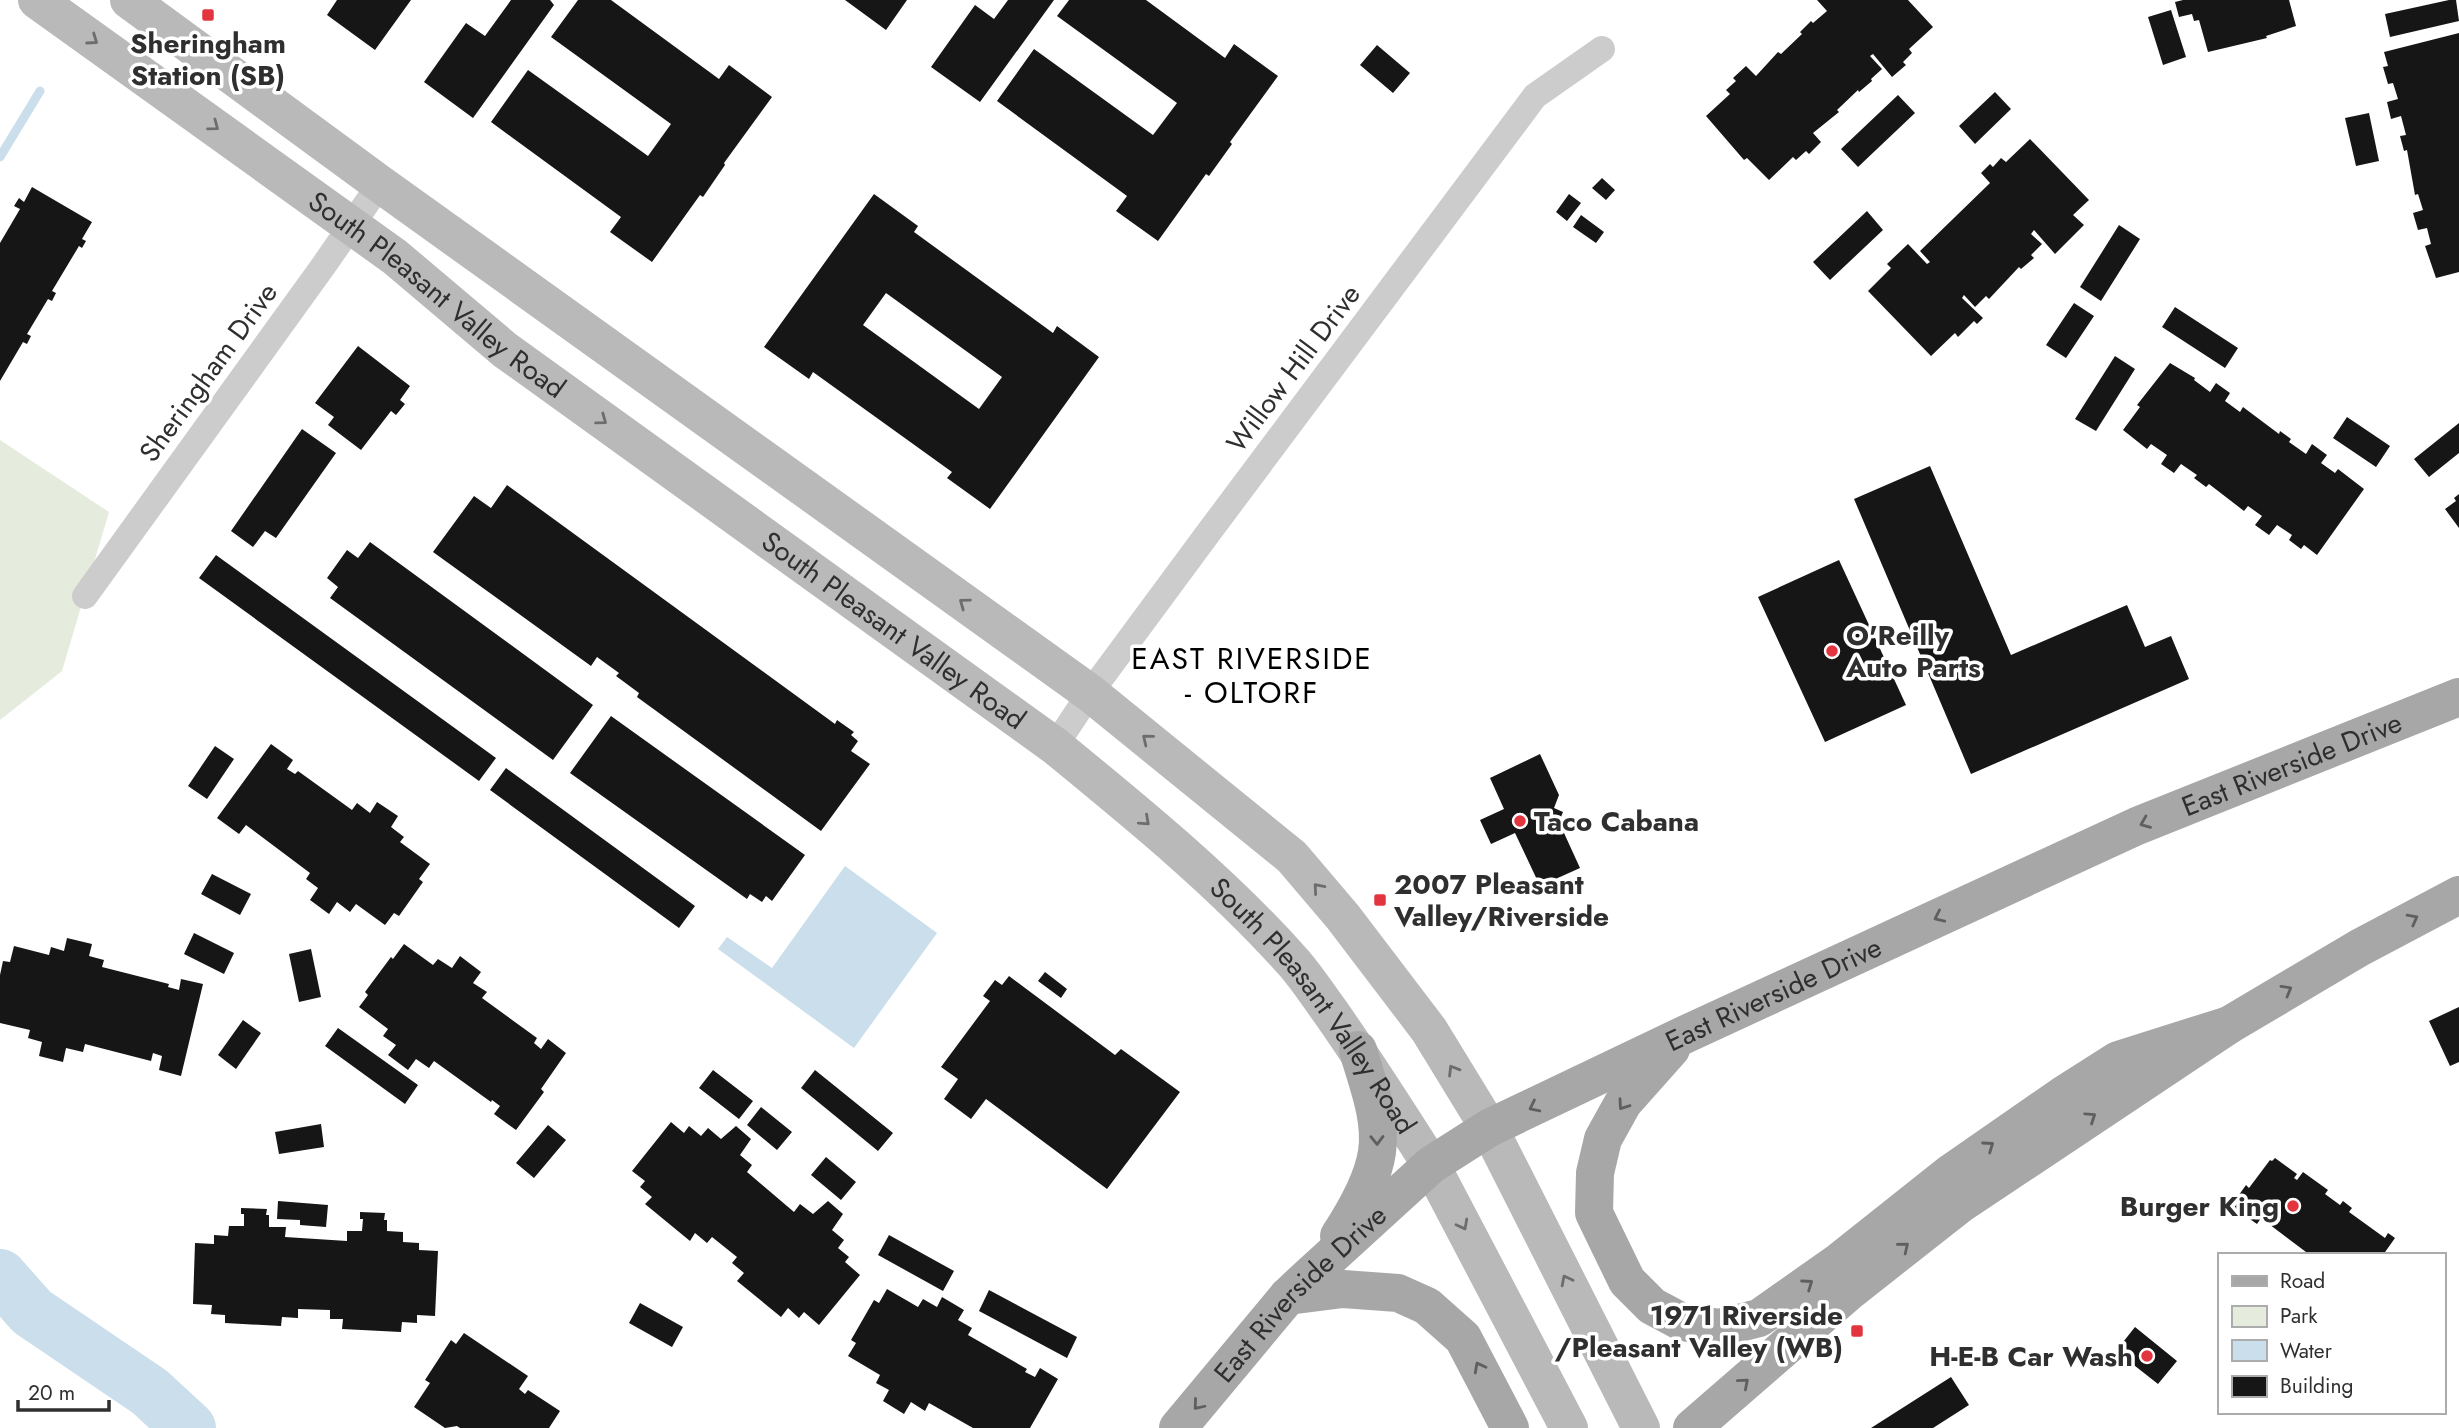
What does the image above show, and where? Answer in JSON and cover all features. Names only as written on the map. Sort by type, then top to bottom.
[{"type":"main road","name":"South Pleasant Valley Road","points":[[37,0],[395,257],[505,349],[1055,746],[1131,808],[1231,898],[1296,965],[1357,1050],[1432,1165],[1569,1428]]},
{"type":"main road","name":"South Pleasant Valley Road","points":[[129,0],[380,184],[1090,693],[1292,857],[1343,917],[1429,1030],[1489,1128],[1641,1428]]},
{"type":"main road","name":"East Riverside Drive","points":[[1178,1428],[1288,1296],[1323,1262],[1432,1165],[1489,1128],[2137,826],[2459,697]]},
{"type":"main road","points":[[1692,1428],[1833,1305],[1959,1205],[2229,1026],[2359,948],[2459,895]]},
{"type":"main road","points":[[1684,1035],[1623,1103],[1603,1139],[1595,1173],[1594,1213],[1627,1281],[1652,1306],[1682,1322],[1719,1328],[1759,1318],[1840,1261],[1952,1172],[2118,1060],[2229,1026]]},
{"type":"main road","points":[[1323,1262],[1355,1211],[1377,1151],[1374,1107],[1357,1050]]},
{"type":"main road","points":[[1288,1296],[1343,1289],[1357,1290],[1398,1293],[1427,1306],[1463,1338],[1510,1428]]},
{"type":"street","name":"Willow Hill Drive","points":[[1055,746],[1090,693],[1535,96],[1602,49]]},
{"type":"street","name":"Sheringham Drive","points":[[85,596],[380,184]]},
{"type":"green space","points":[[0,440],[109,512],[62,671],[0,720]]},
{"type":"water","points":[[845,866],[937,933],[854,1048],[718,949],[727,937],[772,968]]},
{"type":"building","points":[[337,0],[411,0],[375,50],[327,15]]},
{"type":"building","points":[[511,0],[550,0],[554,5],[473,118],[424,82],[466,23],[485,36]]},
{"type":"building","points":[[578,0],[611,0],[719,79],[729,65],[772,97],[703,197],[700,195],[652,262],[610,232],[621,217],[491,122],[528,70],[648,156],[671,124],[551,37]]},
{"type":"building","points":[[845,0],[907,0],[886,30]]},
{"type":"building","points":[[1008,0],[1054,0],[980,102],[931,67],[975,5],[994,19]]},
{"type":"building","points":[[1069,0],[1146,0],[1225,58],[1234,44],[1278,76],[1209,176],[1206,174],[1158,241],[1116,211],[1127,196],[997,101],[1034,49],[1153,135],[1177,103],[1057,16]]},
{"type":"building","points":[[1817,0],[1908,0],[1933,27],[1909,49],[1912,53],[1903,62],[1906,65],[1892,77],[1873,54],[1870,56],[1882,69],[1872,81],[1837,110],[1839,112],[1813,133],[1821,142],[1809,154],[1806,151],[1796,160],[1793,157],[1769,180],[1747,158],[1744,160],[1706,116],[1730,94],[1726,90],[1736,81],[1733,78],[1746,66],[1756,76],[1778,52],[1781,54],[1802,34],[1800,32],[1811,21],[1813,23],[1827,11]]},
{"type":"building","points":[[2289,0],[2296,26],[2266,36],[2267,38],[2208,52],[2199,20],[2194,21],[2192,14],[2179,17],[2175,2]]},
{"type":"building","points":[[2456,0],[2459,21],[2390,37],[2385,14]]},
{"type":"building","points":[[2171,10],[2186,57],[2163,65],[2148,17]]},
{"type":"building","points":[[2459,33],[2459,272],[2436,278],[2425,246],[2431,244],[2427,228],[2418,230],[2413,213],[2423,210],[2418,194],[2415,195],[2407,150],[2404,151],[2400,136],[2406,135],[2401,116],[2391,119],[2387,102],[2398,99],[2393,83],[2388,84],[2383,67],[2388,66],[2384,52]]},
{"type":"building","points":[[1377,45],[1410,73],[1393,93],[1360,65]]},
{"type":"building","points":[[1995,92],[2011,109],[1975,144],[1959,126]]},
{"type":"building","points":[[1898,95],[1915,113],[1858,167],[1841,149]]},
{"type":"building","points":[[2369,113],[2379,161],[2356,166],[2345,118]]},
{"type":"building","points":[[2030,139],[2089,200],[2073,215],[2084,225],[2055,254],[2034,230],[2031,234],[2042,244],[2031,255],[2034,258],[2021,269],[2019,267],[1989,299],[1986,296],[1975,307],[1964,295],[1962,298],[1983,318],[1977,324],[1974,321],[1958,337],[1955,333],[1931,356],[1868,291],[1891,268],[1887,264],[1908,244],[1927,264],[1930,262],[1920,251],[1990,183],[1981,173],[1990,164],[1993,167],[2001,158],[2006,162]]},
{"type":"building","points":[[1602,178],[1615,190],[1606,200],[1592,188]]},
{"type":"building","points":[[32,187],[92,222],[82,239],[86,241],[82,248],[79,246],[52,291],[56,293],[52,301],[48,299],[27,334],[31,336],[27,344],[23,342],[0,381],[0,243],[20,209],[14,206],[19,198],[24,202]]},
{"type":"building","points":[[874,194],[918,226],[914,232],[1053,333],[1057,326],[1099,357],[990,509],[947,478],[952,472],[813,372],[809,379],[764,347]],"holes":[[[886,293],[1002,377],[979,409],[863,325]]]},
{"type":"building","points":[[1569,194],[1581,203],[1567,221],[1556,212]]},
{"type":"building","points":[[1867,211],[1883,230],[1830,280],[1813,262]]},
{"type":"building","points":[[1581,215],[1604,232],[1596,243],[1573,227]]},
{"type":"building","points":[[2119,225],[2140,239],[2101,301],[2080,287]]},
{"type":"building","points":[[2074,303],[2094,316],[2066,358],[2046,345]]},
{"type":"building","points":[[2175,307],[2238,348],[2225,368],[2162,327]]},
{"type":"building","points":[[358,346],[410,386],[400,400],[405,404],[396,415],[391,411],[361,450],[328,425],[334,417],[315,403]]},
{"type":"building","points":[[2115,356],[2135,369],[2096,431],[2075,419]]},
{"type":"building","points":[[2170,363],[2195,378],[2194,380],[2210,392],[2216,383],[2230,393],[2225,401],[2240,412],[2243,407],[2279,434],[2280,431],[2291,439],[2289,442],[2306,454],[2312,444],[2327,455],[2321,463],[2335,473],[2338,469],[2364,489],[2317,555],[2304,545],[2301,549],[2289,540],[2292,535],[2277,525],[2269,535],[2255,525],[2262,516],[2248,506],[2244,511],[2209,484],[2206,487],[2194,478],[2197,475],[2181,464],[2174,473],[2161,464],[2167,455],[2151,444],[2147,449],[2123,430],[2140,407],[2137,405]]},
{"type":"building","points":[[2347,417],[2390,446],[2376,467],[2333,438]]},
{"type":"building","points":[[2459,423],[2459,453],[2429,477],[2414,459]]},
{"type":"building","points":[[302,429],[336,453],[276,538],[265,531],[253,547],[231,531]]},
{"type":"building","points":[[1930,466],[2011,655],[2127,605],[2145,647],[2171,636],[2189,679],[1971,774],[1854,499]]},
{"type":"building","points":[[507,485],[835,724],[837,720],[854,732],[851,735],[858,741],[851,751],[870,764],[821,831],[637,697],[639,693],[616,676],[619,673],[597,657],[591,666],[433,552],[474,496],[491,508]]},
{"type":"building","points":[[2459,494],[2459,528],[2445,509],[2456,501],[2454,498]]},
{"type":"building","points":[[370,542],[593,705],[553,760],[330,598],[338,587],[327,578],[347,550],[358,558]]},
{"type":"building","points":[[216,555],[496,758],[479,781],[199,578]]},
{"type":"building","name":"O'Reilly Auto Parts","points":[[1839,560],[1906,705],[1825,742],[1758,597]]},
{"type":"building","points":[[611,716],[805,855],[772,901],[766,896],[762,902],[750,894],[747,899],[570,773]]},
{"type":"building","points":[[271,744],[293,760],[287,769],[295,774],[298,771],[352,810],[357,803],[370,813],[377,802],[398,816],[391,827],[404,837],[400,842],[430,864],[419,879],[423,882],[399,916],[394,913],[385,925],[356,904],[350,912],[337,902],[329,914],[310,900],[318,888],[306,879],[310,873],[246,825],[239,834],[217,818]]},
{"type":"building","points":[[215,746],[234,759],[207,799],[188,786]]},
{"type":"building","name":"Taco Cabana","points":[[1540,754],[1559,795],[1554,808],[1563,812],[1559,822],[1580,868],[1540,886],[1515,833],[1491,844],[1480,820],[1504,809],[1490,778]]},
{"type":"building","points":[[506,768],[695,906],[679,928],[490,790]]},
{"type":"building","points":[[212,874],[251,894],[240,915],[201,894]]},
{"type":"building","points":[[194,933],[234,953],[224,974],[184,954]]},
{"type":"building","points":[[67,938],[92,944],[89,956],[104,960],[102,967],[169,984],[168,987],[179,990],[181,979],[203,984],[181,1076],[159,1070],[162,1056],[153,1053],[151,1061],[85,1044],[83,1052],[66,1048],[63,1062],[39,1056],[42,1042],[28,1038],[30,1030],[0,1023],[0,975],[3,961],[10,962],[14,946],[49,955],[51,947],[64,951]]},
{"type":"building","points":[[404,944],[433,965],[438,959],[452,968],[460,956],[481,972],[473,983],[487,992],[482,998],[537,1038],[534,1043],[541,1049],[548,1039],[566,1053],[541,1089],[544,1092],[516,1130],[494,1114],[500,1106],[434,1061],[429,1068],[416,1059],[408,1070],[388,1055],[396,1045],[383,1036],[388,1029],[359,1007],[368,995],[365,992]]},
{"type":"building","points":[[311,949],[321,997],[299,1002],[289,954]]},
{"type":"building","points":[[1045,972],[1067,989],[1061,998],[1038,981]]},
{"type":"building","points":[[1009,976],[1115,1055],[1121,1049],[1180,1092],[1107,1189],[986,1099],[971,1119],[944,1099],[958,1079],[941,1067],[990,1001],[983,996],[995,980],[1002,985]]},
{"type":"building","points":[[2459,1007],[2459,1062],[2450,1066],[2429,1021]]},
{"type":"building","points":[[243,1020],[261,1033],[236,1069],[218,1055]]},
{"type":"building","points":[[338,1028],[418,1085],[405,1104],[325,1046]]},
{"type":"building","points":[[713,1070],[753,1101],[739,1119],[699,1088]]},
{"type":"building","points":[[815,1070],[893,1133],[878,1151],[801,1088]]},
{"type":"building","points":[[761,1107],[792,1132],[777,1150],[747,1125]]},
{"type":"building","points":[[671,1122],[684,1133],[689,1126],[701,1136],[708,1128],[721,1139],[736,1126],[751,1139],[740,1155],[752,1165],[747,1172],[794,1212],[800,1204],[813,1214],[828,1201],[843,1214],[832,1230],[844,1240],[838,1248],[849,1257],[845,1262],[860,1275],[819,1325],[804,1312],[799,1318],[788,1308],[781,1317],[737,1281],[744,1273],[732,1263],[737,1257],[712,1237],[707,1243],[695,1233],[690,1241],[645,1204],[652,1197],[640,1187],[645,1181],[632,1171]]},
{"type":"building","points":[[321,1124],[324,1147],[279,1154],[275,1132]]},
{"type":"building","points":[[548,1125],[566,1140],[534,1178],[516,1163]]},
{"type":"building","points":[[826,1157],[856,1182],[841,1200],[811,1175]]},
{"type":"building","name":"Burger King","points":[[2275,1158],[2297,1174],[2294,1178],[2297,1180],[2303,1172],[2328,1190],[2325,1194],[2340,1205],[2343,1201],[2352,1208],[2349,1212],[2385,1238],[2388,1233],[2395,1238],[2384,1253],[2307,1253],[2261,1218],[2257,1224],[2234,1208],[2239,1201],[2236,1199],[2246,1185],[2249,1188],[2270,1160]]},
{"type":"building","points":[[278,1201],[328,1205],[326,1227],[300,1225],[300,1220],[277,1219]]},
{"type":"building","points":[[241,1208],[267,1209],[269,1227],[286,1227],[285,1237],[347,1241],[347,1231],[362,1231],[363,1219],[360,1219],[360,1212],[385,1213],[387,1231],[403,1232],[403,1242],[419,1243],[419,1250],[438,1251],[435,1316],[417,1315],[417,1323],[402,1322],[401,1332],[342,1329],[343,1319],[330,1319],[330,1310],[298,1309],[298,1318],[282,1317],[281,1326],[225,1323],[225,1315],[211,1314],[212,1305],[193,1304],[195,1243],[214,1244],[214,1235],[228,1236],[229,1226],[244,1226]]},
{"type":"building","points":[[889,1235],[954,1271],[943,1291],[878,1255]]},
{"type":"building","points":[[887,1289],[918,1307],[923,1299],[937,1307],[942,1297],[964,1310],[958,1320],[972,1328],[968,1335],[1027,1369],[1025,1372],[1035,1377],[1040,1368],[1058,1379],[1030,1428],[973,1428],[929,1403],[925,1411],[911,1402],[904,1414],[883,1401],[889,1390],[876,1383],[880,1375],[848,1356],[856,1343],[851,1340],[874,1300],[879,1303]]},
{"type":"building","points":[[989,1290],[1077,1337],[1067,1358],[979,1311]]},
{"type":"building","points":[[640,1303],[683,1327],[672,1347],[629,1323]]},
{"type":"building","name":"H-E-B Car Wash","points":[[2135,1327],[2177,1361],[2158,1384],[2116,1351]]},
{"type":"building","points":[[464,1333],[528,1376],[519,1389],[525,1394],[528,1390],[560,1411],[549,1428],[445,1428],[414,1407],[430,1383],[425,1380],[451,1340],[456,1344]]},
{"type":"building","points":[[1951,1377],[1969,1405],[1933,1428],[1871,1428]]},
{"type":"waterway","points":[[0,157],[40,91]]},
{"type":"waterway","points":[[0,1276],[32,1312],[150,1392],[189,1428]]},
{"type":"place","name":"Sheringham Station (SB)","points":[[208,15]]},
{"type":"place","name":"O'Reilly Auto Parts","points":[[1832,651]]},
{"type":"place","name":"Taco Cabana","points":[[1520,821]]},
{"type":"place","name":"2007 Pleasant Valley/Riverside","points":[[1380,900]]},
{"type":"place","name":"Burger King","points":[[2293,1206]]},
{"type":"place","name":"1971 Riverside /Pleasant Valley (WB)","points":[[1857,1331]]},
{"type":"place","name":"H-E-B Car Wash","points":[[2147,1356]]},
{"type":"district","name":"EAST RIVERSIDE - OLTORF","points":[[1252,676]]}]
